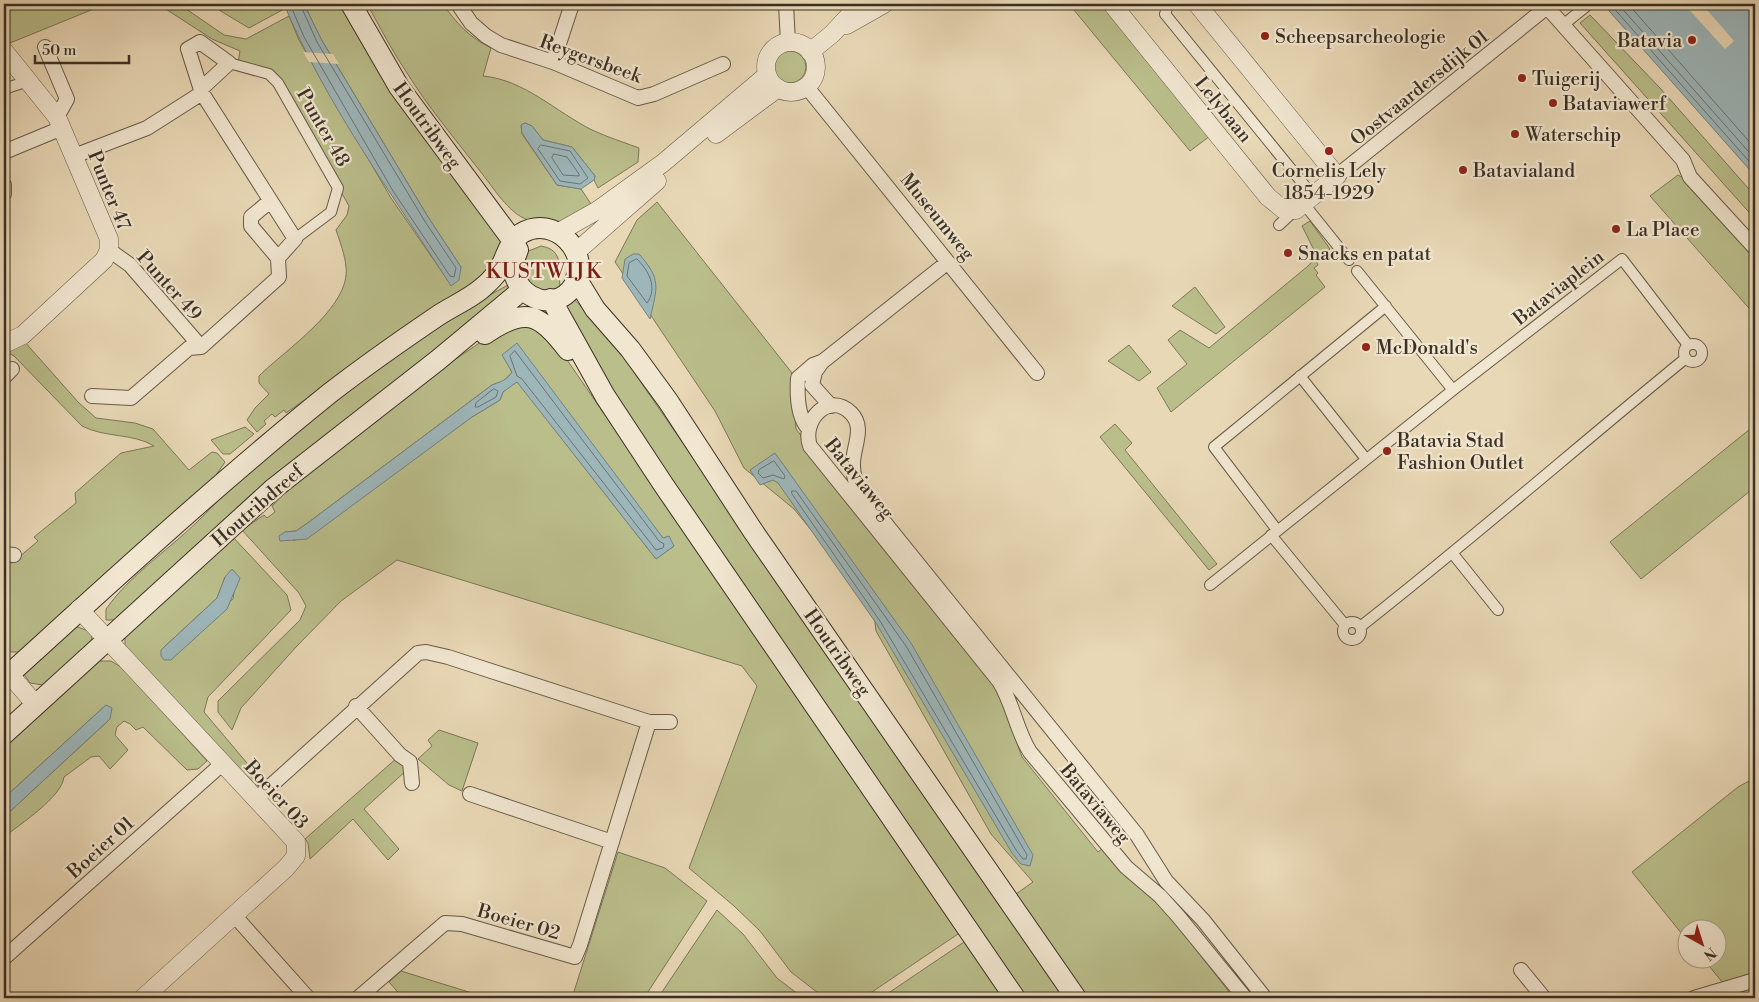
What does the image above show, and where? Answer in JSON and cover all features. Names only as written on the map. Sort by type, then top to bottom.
[{"type":"main road","name":"Houtribweg","points":[[351,4],[400,87],[518,241]]},
{"type":"main road","name":"Houtribweg","points":[[363,4],[403,75],[518,241]]},
{"type":"main road","points":[[541,227],[565,242],[579,265],[574,283],[563,295],[551,299],[535,298],[522,290],[507,269],[518,241],[541,227]]},
{"type":"main road","name":"Houtribdreef","points":[[6,674],[238,469],[332,392],[507,269]]},
{"type":"main road","name":"Houtribweg","points":[[574,283],[630,349],[668,402],[753,531],[1076,998]]},
{"type":"main road","name":"Houtribdreef","points":[[4,734],[273,489],[438,360],[522,290]]},
{"type":"main road","points":[[551,299],[605,396]]},
{"type":"main road","points":[[438,360],[452,356],[508,320],[527,317],[539,320],[551,328],[605,396],[1015,998]]},
{"type":"street","name":"Reygersbeek","points":[[458,4],[471,23],[486,36],[501,45],[553,62],[638,98],[723,64]]},
{"type":"street","points":[[553,62],[572,4]]},
{"type":"street","points":[[786,4],[788,43]]},
{"type":"street","points":[[810,52],[832,34],[860,4]]},
{"type":"street","points":[[832,34],[884,4]]},
{"type":"street","name":"Lelybaan","points":[[1112,4],[1268,197],[1284,210],[1304,203],[1166,14],[1168,6],[1166,4]]},
{"type":"street","points":[[1197,4],[1337,176],[1279,225]]},
{"type":"street","points":[[1563,25],[1589,4]]},
{"type":"street","name":"Oostvaardersdijk 01","points":[[1337,176],[1542,6],[1563,25],[1683,160],[1690,177],[1755,248]]},
{"type":"street","name":"Punter 48","points":[[200,42],[229,63],[268,74],[278,83],[338,188],[331,212],[295,240],[202,90],[188,49],[200,42]]},
{"type":"street","points":[[788,43],[800,44],[810,52],[814,59],[815,72],[806,86],[792,92],[773,82],[766,64],[770,54],[778,46],[788,43]]},
{"type":"street","points":[[4,152],[59,123],[67,99],[45,47]]},
{"type":"street","name":"Punter 47","points":[[4,53],[28,81],[59,123],[109,239],[109,250],[104,260],[23,335],[4,344]]},
{"type":"street","points":[[74,156],[146,128],[202,90],[229,63]]},
{"type":"street","points":[[4,90],[28,81]]},
{"type":"street","points":[[565,242],[587,223],[598,210],[773,82]]},
{"type":"street","points":[[565,242],[639,195],[717,132],[773,82]]},
{"type":"street","name":"Museumweg","points":[[806,86],[1037,373]]},
{"type":"street","points":[[4,185],[4,194]]},
{"type":"street","points":[[270,202],[251,217],[251,226],[278,258],[295,240]]},
{"type":"street","points":[[1304,203],[1349,260]]},
{"type":"street","name":"Punter 49","points":[[109,250],[130,265],[201,347]]},
{"type":"street","name":"Punter 49","points":[[92,396],[131,398],[189,348],[201,347],[279,277],[278,258]]},
{"type":"street","name":"Bataviaplein","points":[[1210,585],[1453,390],[1622,259],[1688,345],[1697,344],[1702,354],[1699,360],[1695,362],[1686,358],[1552,467],[1453,554],[1360,627]]},
{"type":"street","points":[[831,406],[812,384],[815,372],[822,362],[948,262]]},
{"type":"street","points":[[1357,271],[1453,390]]},
{"type":"street","points":[[1345,625],[1274,533],[1214,447],[1386,306]]},
{"type":"street","points":[[1686,358],[1684,352],[1688,345]]},
{"type":"street","points":[[808,428],[802,422],[797,392],[798,378],[812,365],[822,362]]},
{"type":"street","points":[[1300,376],[1366,459]]},
{"type":"street","name":"Bataviaweg","points":[[1245,998],[1178,916],[1160,896],[1126,867],[1030,752],[1023,742],[1011,702],[1000,681],[810,446],[808,428],[815,416],[823,408],[831,406],[845,408],[855,418],[859,427],[853,464],[854,478],[860,492],[1137,834],[1174,890],[1203,920],[1265,998]]},
{"type":"street","points":[[1453,554],[1498,610]]},
{"type":"street","name":"Boeier 03","points":[[79,609],[296,842],[296,856],[143,998]]},
{"type":"street","points":[[1354,622],[1360,627],[1359,636],[1350,640],[1343,634],[1345,625],[1354,622]]},
{"type":"street","points":[[256,799],[356,706],[418,653],[426,652],[649,722],[670,722]]},
{"type":"street","points":[[6,674],[36,705]]},
{"type":"street","points":[[356,706],[400,755],[410,762],[412,783]]},
{"type":"street","name":"Boeier 02","points":[[358,998],[445,923],[462,924],[575,957],[649,722]]},
{"type":"street","name":"Boeier 01","points":[[4,958],[222,764]]},
{"type":"street","points":[[470,794],[612,842]]},
{"type":"street","points":[[234,915],[308,998]]},
{"type":"street","points":[[1521,970],[1544,998]]},
{"type":"street","points":[[1694,998],[1755,980]]},
{"type":"green space","points":[[4,4],[106,4],[5,45]]},
{"type":"green space","points":[[158,4],[179,4],[224,35],[246,39],[289,16],[299,40],[391,198],[451,285],[461,267],[428,217],[321,39],[304,4],[347,4],[502,237],[500,255],[490,271],[286,413],[284,410],[275,417],[272,414],[264,421],[266,424],[257,432],[247,420],[255,408],[269,394],[259,383],[259,376],[299,341],[328,312],[345,282],[346,267],[336,230],[347,215],[349,206],[272,70],[238,63],[240,51],[212,39]]},
{"type":"green space","points":[[209,4],[284,4],[286,8],[249,28]]},
{"type":"green space","points":[[367,4],[443,4],[464,29],[491,48],[483,76],[498,79],[526,90],[592,130],[639,148],[638,162],[598,188],[594,180],[595,176],[572,147],[543,140],[532,126],[525,123],[521,125],[522,134],[557,185],[581,189],[591,204],[569,218],[554,223],[538,223],[521,217],[501,199],[424,99],[396,56]]},
{"type":"green space","points":[[1069,4],[1101,4],[1210,136],[1190,151]]},
{"type":"green space","points":[[1590,15],[1660,88],[1755,196],[1755,219],[1580,23]]},
{"type":"green space","points":[[790,51],[801,56],[806,67],[801,78],[790,83],[779,78],[774,67],[779,56]]},
{"type":"green space","points":[[1678,175],[1687,180],[1755,255],[1755,315],[1650,196]]},
{"type":"green space","points":[[657,202],[792,373],[796,429],[997,688],[1022,757],[1098,852],[1102,849],[1115,864],[1167,913],[1234,998],[1086,998],[1016,894],[1033,882],[991,834],[876,631],[873,606],[794,509],[744,468],[715,411],[615,262],[637,220]]},
{"type":"green space","points":[[1310,221],[1330,249],[1316,261],[1318,265],[1314,268],[1318,273],[1316,275],[1325,287],[1171,412],[1157,388],[1187,364],[1168,340],[1180,330],[1209,348],[1308,266],[1317,256],[1302,226]]},
{"type":"green space","points":[[541,246],[549,248],[554,252],[559,261],[560,287],[555,290],[538,291],[521,272],[526,252]]},
{"type":"green space","points":[[508,285],[513,291],[221,524],[114,620],[106,620],[106,609],[126,586],[196,523],[233,485],[297,430],[399,352],[435,328]]},
{"type":"green space","points":[[1195,287],[1225,327],[1216,334],[1172,306]]},
{"type":"green space","points":[[572,297],[611,339],[1066,998],[1023,998],[595,368],[561,304]]},
{"type":"green space","points":[[526,322],[554,341],[961,932],[863,998],[826,998],[822,996],[791,972],[760,931],[689,868],[757,686],[742,666],[397,560],[341,601],[297,646],[241,708],[232,730],[218,712],[218,701],[300,620],[306,606],[299,593],[242,530],[264,515],[267,518],[275,512],[272,506],[316,463],[416,386],[503,327]],"holes":[[[507,361],[664,539],[674,546],[656,559],[517,381],[503,392],[500,400],[472,417],[294,541],[285,532],[296,531],[309,522],[492,385],[503,381],[512,373]]]},
{"type":"green space","points":[[24,341],[78,402],[96,418],[135,423],[153,429],[189,470],[212,452],[217,453],[225,462],[214,478],[20,652],[4,652],[4,562],[12,563],[38,541],[34,537],[76,503],[75,493],[121,453],[154,446],[137,439],[91,430],[82,426],[14,356],[4,351]]},
{"type":"green space","points":[[1129,345],[1151,372],[1139,381],[1108,361]]},
{"type":"green space","points":[[1115,424],[1132,443],[1125,450],[1217,564],[1209,570],[1100,437]]},
{"type":"green space","points":[[245,427],[254,434],[230,454],[223,454],[211,440]]},
{"type":"green space","points":[[1750,429],[1755,436],[1755,487],[1641,579],[1610,542]]},
{"type":"green space","points":[[231,535],[287,595],[291,610],[208,697],[204,712],[263,782],[258,786],[249,781],[210,737],[139,665],[125,647],[125,633]],"holes":[[[225,577],[239,580],[235,586],[233,599],[161,650],[217,598]]]},
{"type":"green space","points":[[78,627],[88,631],[92,636],[91,643],[43,685],[30,683],[23,673],[73,628]]},
{"type":"green space","points":[[99,661],[111,661],[124,669],[207,761],[198,769],[187,770],[143,727],[136,730],[124,721],[117,727],[115,735],[128,750],[110,769],[99,756],[91,757],[64,777],[56,793],[48,802],[4,837],[4,817],[110,719],[106,705],[4,798],[4,741]]},
{"type":"green space","points":[[439,730],[478,743],[462,791],[449,785],[418,759],[432,746],[428,740]]},
{"type":"green space","points":[[398,757],[408,769],[364,809],[399,849],[388,860],[353,819],[310,859],[308,843],[305,839]]},
{"type":"green space","points":[[1749,781],[1755,789],[1755,974],[1723,983],[1712,970],[1726,970],[1726,920],[1676,920],[1676,927],[1632,872],[1738,787]]},
{"type":"green space","points":[[618,852],[665,868],[707,901],[644,998],[572,998]]},
{"type":"green space","points":[[717,910],[743,934],[777,978],[803,998],[658,998]]},
{"type":"green space","points":[[967,940],[1006,998],[881,998]]},
{"type":"green space","points":[[401,971],[488,998],[403,998],[389,982]]},
{"type":"water","points":[[284,4],[304,4],[321,39],[428,217],[461,267],[459,280],[451,286],[383,183],[340,113],[319,77]]},
{"type":"water","points":[[1603,4],[1755,4],[1755,176],[1749,169]]},
{"type":"water","points":[[525,123],[532,126],[543,140],[572,147],[595,176],[594,180],[581,189],[557,185],[522,133],[521,125]]},
{"type":"water","points":[[633,254],[639,254],[646,263],[656,284],[650,319],[622,278],[625,259]]},
{"type":"water","points":[[517,343],[663,538],[669,536],[674,546],[656,559],[517,382],[503,392],[500,400],[472,417],[307,539],[280,541],[279,536],[285,532],[296,531],[309,522],[492,385],[508,377],[512,372],[502,355]]},
{"type":"water","points":[[775,453],[911,643],[1033,855],[1030,866],[1021,864],[1012,853],[876,623],[778,483],[773,480],[760,485],[750,470]]},
{"type":"water","points":[[232,569],[240,578],[227,609],[171,660],[164,660],[161,656],[161,650],[217,598],[225,577]]},
{"type":"water","points":[[106,705],[112,708],[110,719],[4,817],[4,798]]},
{"type":"pier","points":[[1684,4],[1702,4],[1734,41],[1725,49]]},
{"type":"pier","points":[[303,52],[333,54],[339,64],[309,62]]},
{"type":"place","name":"Scheepsarcheologie","points":[[1265,36]]},
{"type":"place","name":"Batavia","points":[[1692,40]]},
{"type":"place","name":"Tuigerij","points":[[1522,78]]},
{"type":"place","name":"Bataviawerf","points":[[1553,103]]},
{"type":"place","name":"Waterschip","points":[[1515,134]]},
{"type":"place","name":"Cornelis Lely 1854-1929","points":[[1329,151]]},
{"type":"place","name":"Batavialand","points":[[1463,170]]},
{"type":"place","name":"La Place","points":[[1616,229]]},
{"type":"place","name":"Snacks en patat","points":[[1288,253]]},
{"type":"place","name":"McDonald's","points":[[1366,347]]},
{"type":"place","name":"Batavia Stad Fashion Outlet","points":[[1387,451]]},
{"type":"district","name":"KUSTWIJK","points":[[544,271]]}]
